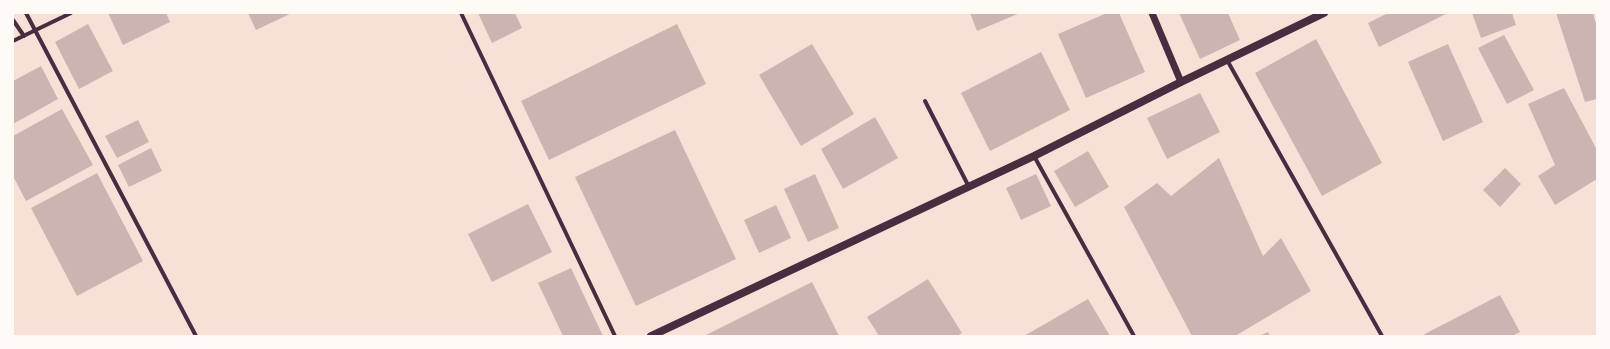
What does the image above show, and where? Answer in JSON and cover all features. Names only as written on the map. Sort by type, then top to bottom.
[{"type":"main road","points":[[654,335],[1034,156],[1181,82],[1324,13]]},
{"type":"street","points":[[26,13],[196,336]]},
{"type":"street","points":[[13,41],[71,13]]},
{"type":"street","points":[[461,13],[615,336]]},
{"type":"street","points":[[1152,13],[1181,82]]},
{"type":"street","points":[[13,20],[24,36]]},
{"type":"street","points":[[1227,60],[1382,336]]},
{"type":"street","points":[[925,101],[969,187]]},
{"type":"street","points":[[1034,156],[1134,336]]},
{"type":"building","points":[[108,13],[166,13],[170,22],[123,45]]},
{"type":"building","points":[[248,13],[292,13],[256,30]]},
{"type":"building","points":[[478,13],[515,13],[522,28],[492,43]]},
{"type":"building","points":[[970,13],[1020,13],[977,31]]},
{"type":"building","points":[[1107,13],[1119,13],[1145,72],[1086,98],[1058,34]]},
{"type":"building","points":[[1179,13],[1228,13],[1240,40],[1200,59]]},
{"type":"building","points":[[1388,13],[1448,13],[1379,47],[1368,23]]},
{"type":"building","points":[[1472,13],[1512,13],[1516,25],[1481,38]]},
{"type":"building","points":[[1556,13],[1593,13],[1597,27],[1597,99],[1585,102]]},
{"type":"building","points":[[88,24],[113,71],[79,89],[55,42]]},
{"type":"building","points":[[677,24],[706,84],[549,160],[521,101]]},
{"type":"building","points":[[1504,35],[1534,90],[1507,104],[1478,48]]},
{"type":"building","points":[[1316,39],[1382,163],[1322,196],[1255,73]]},
{"type":"building","points":[[812,44],[854,114],[801,146],[759,75]]},
{"type":"building","points":[[1448,44],[1483,122],[1443,141],[1408,62]]},
{"type":"building","points":[[1041,52],[1070,110],[990,151],[961,93]]},
{"type":"building","points":[[41,66],[58,99],[13,124],[13,81]]},
{"type":"building","points":[[1564,88],[1597,150],[1597,179],[1555,205],[1538,176],[1555,165],[1528,104]]},
{"type":"building","points":[[1200,93],[1220,132],[1167,159],[1147,118]]},
{"type":"building","points":[[62,109],[93,165],[26,201],[13,176],[13,136]]},
{"type":"building","points":[[875,117],[898,158],[843,189],[821,149]]},
{"type":"building","points":[[138,120],[149,142],[117,158],[105,136]]},
{"type":"building","points":[[675,130],[736,259],[636,306],[575,177]]},
{"type":"building","points":[[151,148],[162,171],[129,187],[118,165]]},
{"type":"building","points":[[1088,151],[1109,187],[1075,207],[1054,171]]},
{"type":"building","points":[[1219,158],[1263,256],[1281,238],[1311,291],[1235,336],[1192,336],[1124,207],[1157,183],[1171,196]]},
{"type":"building","points":[[1505,168],[1521,184],[1500,207],[1483,190]]},
{"type":"building","points":[[97,173],[143,261],[77,296],[31,208]]},
{"type":"building","points":[[815,174],[839,228],[808,242],[784,189]]},
{"type":"building","points":[[1036,174],[1051,206],[1021,220],[1006,188]]},
{"type":"building","points":[[528,204],[552,252],[492,282],[468,234]]},
{"type":"building","points":[[776,205],[791,238],[759,253],[744,220]]},
{"type":"building","points":[[571,268],[603,336],[563,336],[538,283]]},
{"type":"building","points":[[928,279],[962,333],[957,336],[879,336],[867,317]]},
{"type":"building","points":[[812,282],[839,336],[704,336]]},
{"type":"building","points":[[1500,295],[1520,332],[1512,336],[1421,336]]},
{"type":"building","points":[[1088,299],[1110,336],[1024,336]]},
{"type":"building","points":[[1268,332],[1270,336],[1259,336]]}]
